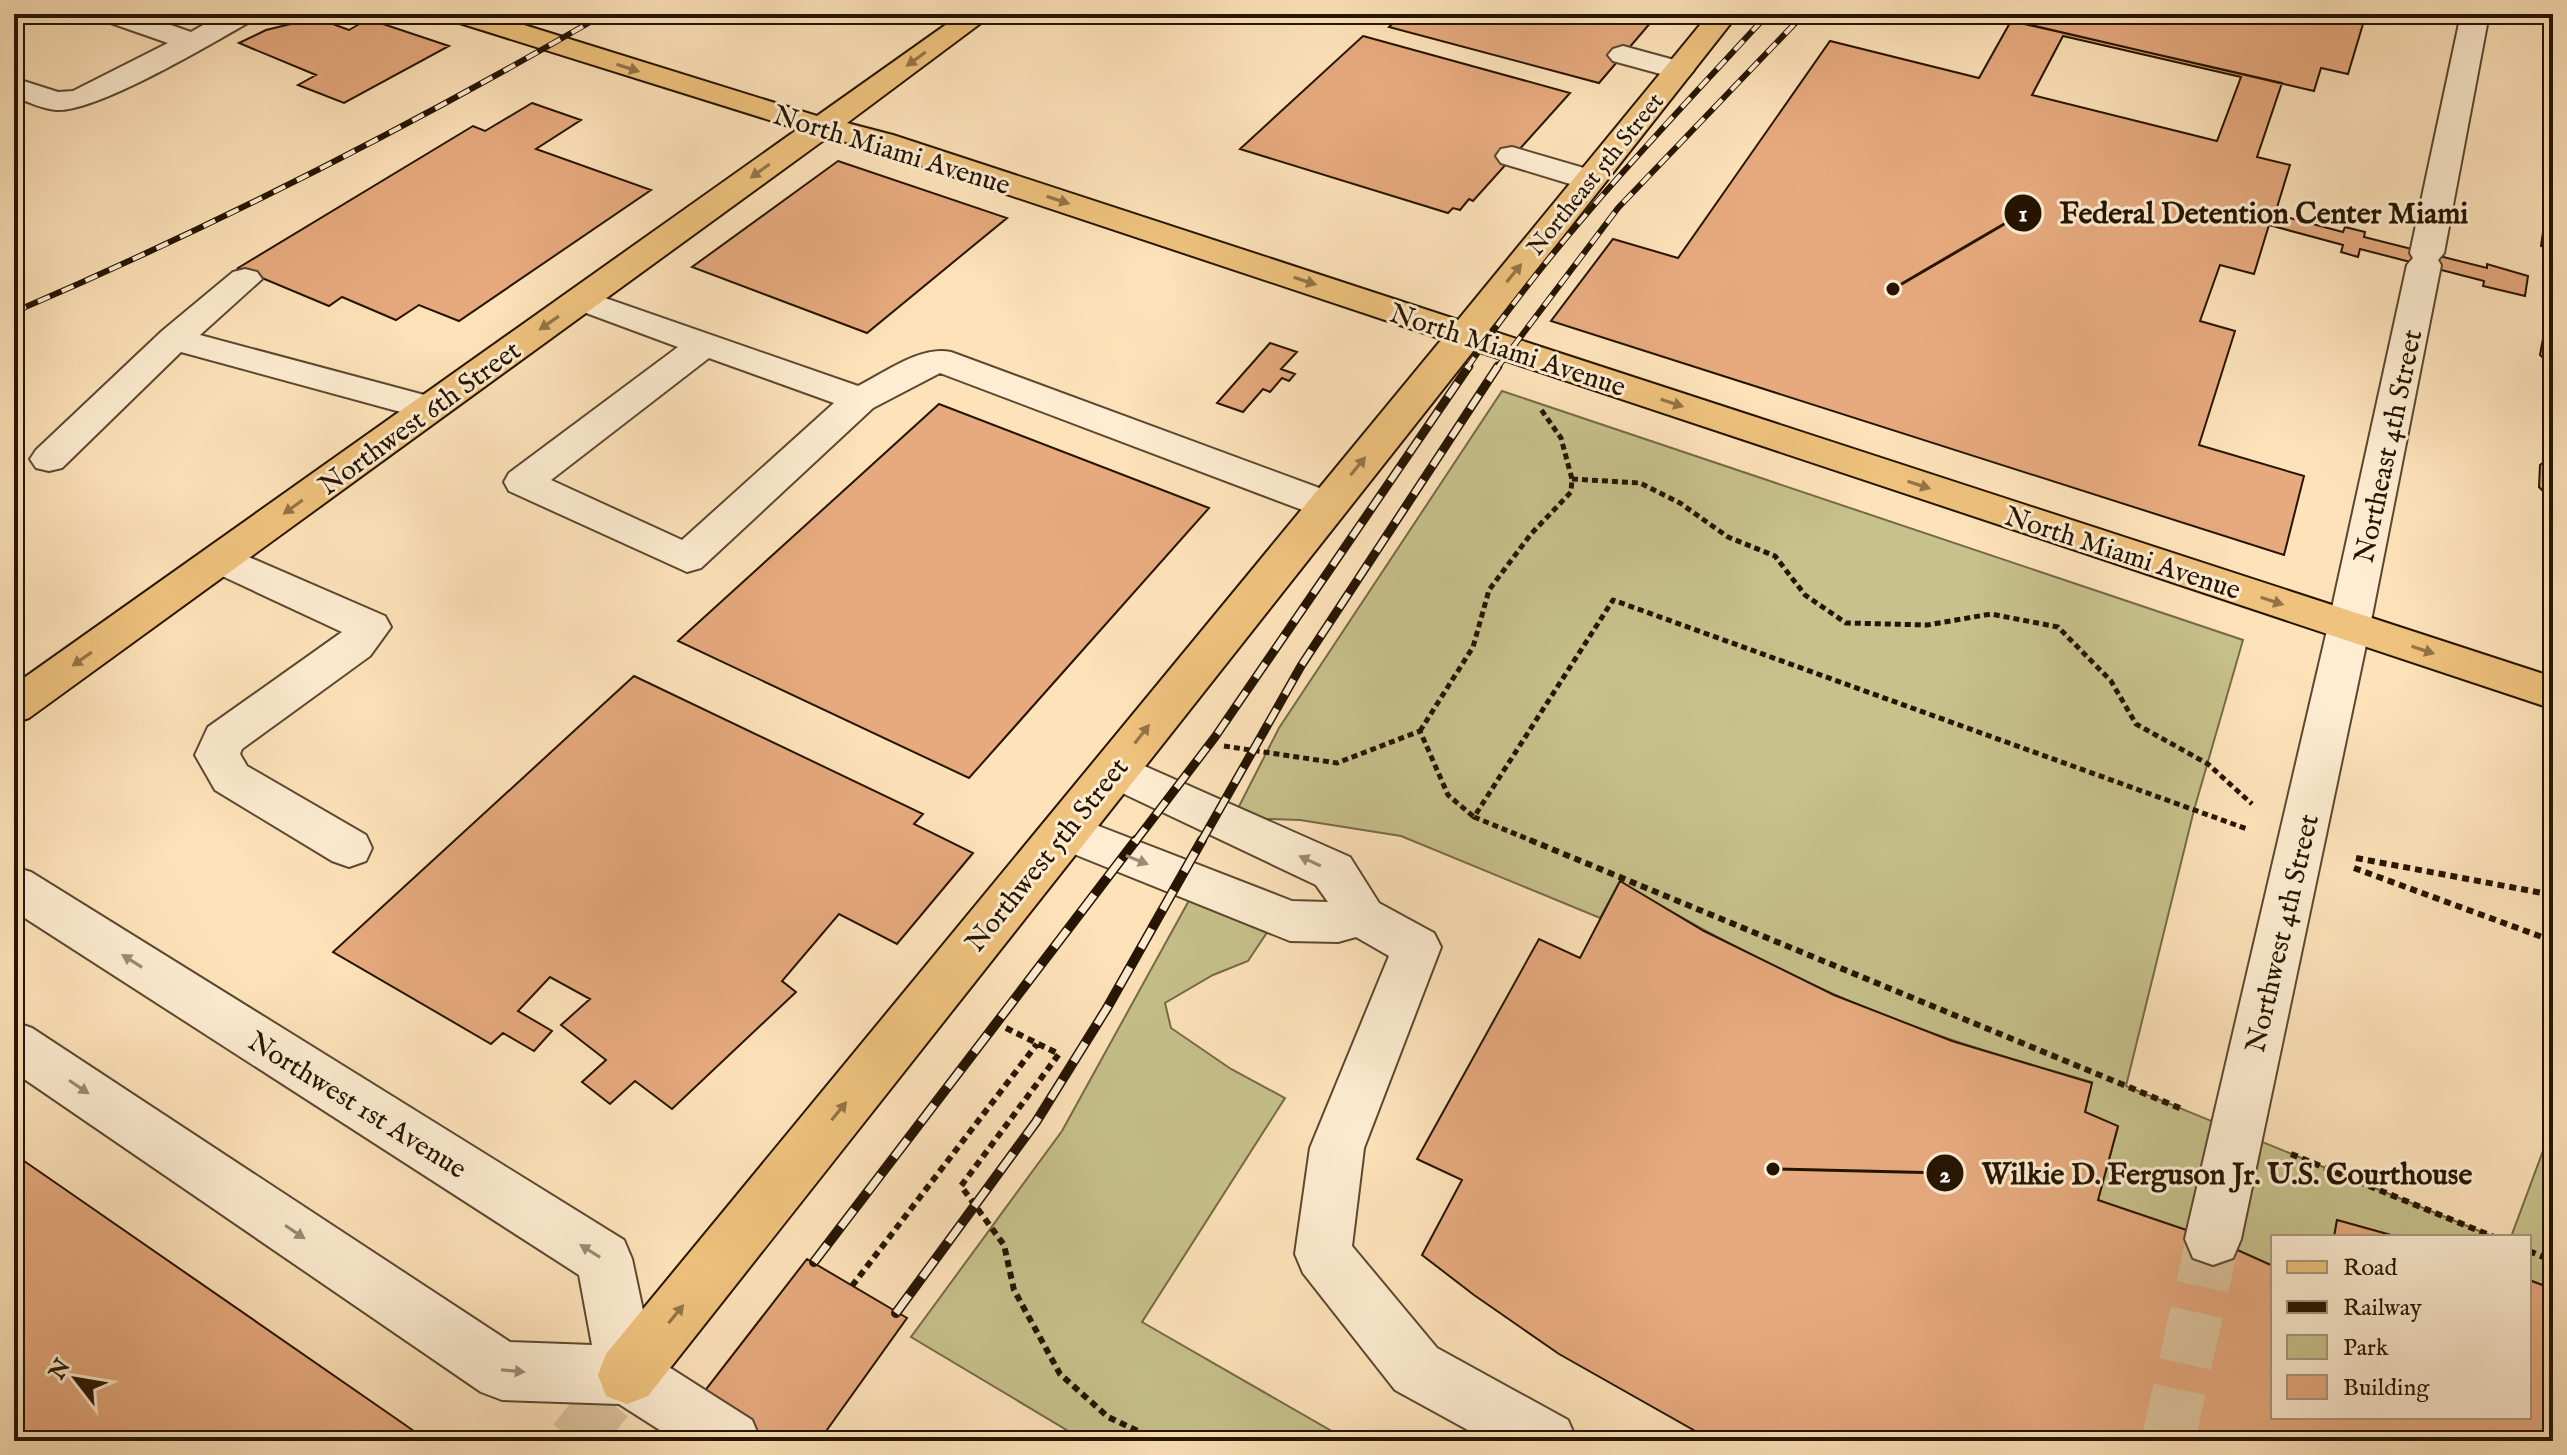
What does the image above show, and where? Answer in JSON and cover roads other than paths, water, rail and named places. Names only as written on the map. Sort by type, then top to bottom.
[{"type":"main road","name":"North Miami Avenue","points":[[460,14],[765,111],[824,125],[2553,693]]},
{"type":"main road","name":"Northwest 6th Street","points":[[14,707],[979,14]]},
{"type":"main road","name":"Northeast 5th Street","points":[[1465,334],[1724,14]]},
{"type":"main road","name":"Northwest 5th Street","points":[[627,1375],[1465,334]]},
{"type":"street","points":[[112,14],[193,42]]},
{"type":"street","points":[[14,87],[56,101],[68,102],[89,96],[243,14]]},
{"type":"street","name":"Northeast 4th Street","points":[[2349,626],[2475,14]]},
{"type":"street","points":[[1623,55],[1679,70]]},
{"type":"street","points":[[1512,156],[1590,180]]},
{"type":"street","points":[[49,459],[174,339],[245,279]]},
{"type":"street","points":[[582,300],[860,400]]},
{"type":"street","points":[[174,339],[430,408]]},
{"type":"street","points":[[703,345],[523,482],[687,558],[860,400],[938,360],[1327,505]]},
{"type":"street","points":[[221,559],[370,627],[355,645],[224,739],[217,755],[231,778],[349,848]]},
{"type":"street","name":"Northwest 4th Street","points":[[2213,1239],[2349,626]]},
{"type":"street","points":[[1115,770],[1333,871],[1354,901],[1360,916],[1417,947],[1337,1148],[1323,1254],[1416,1369],[1547,1441]]},
{"type":"street","points":[[1065,831],[1290,921],[1338,922],[1360,916]]},
{"type":"street","name":"Northwest 1st Avenue","points":[[14,886],[604,1259],[627,1375]]},
{"type":"street","points":[[14,1044],[502,1371],[627,1375],[731,1441]]},
{"type":"tunnel","points":[[2168,1441],[2213,1239]]},
{"type":"tunnel","points":[[574,1441],[627,1375]]},
{"type":"railway","points":[[14,312],[314,172],[604,14]]},
{"type":"railway","points":[[1467,368],[1573,229],[1768,14]]},
{"type":"railway","points":[[1497,368],[1618,208],[1804,14]]},
{"type":"railway","points":[[1135,842],[1215,737],[1469,366]]},
{"type":"railway","points":[[1201,842],[1301,666],[1498,366]]},
{"type":"railway","points":[[814,1262],[1136,840]]},
{"type":"railway","points":[[896,1313],[1036,1122],[1107,1008],[1202,840]]},
{"type":"place","name":"Federal Detention Center Miami","points":[[1893,289]]},
{"type":"place","name":"Wilkie D. Ferguson Jr. U.S. Courthouse","points":[[1773,1169]]}]
